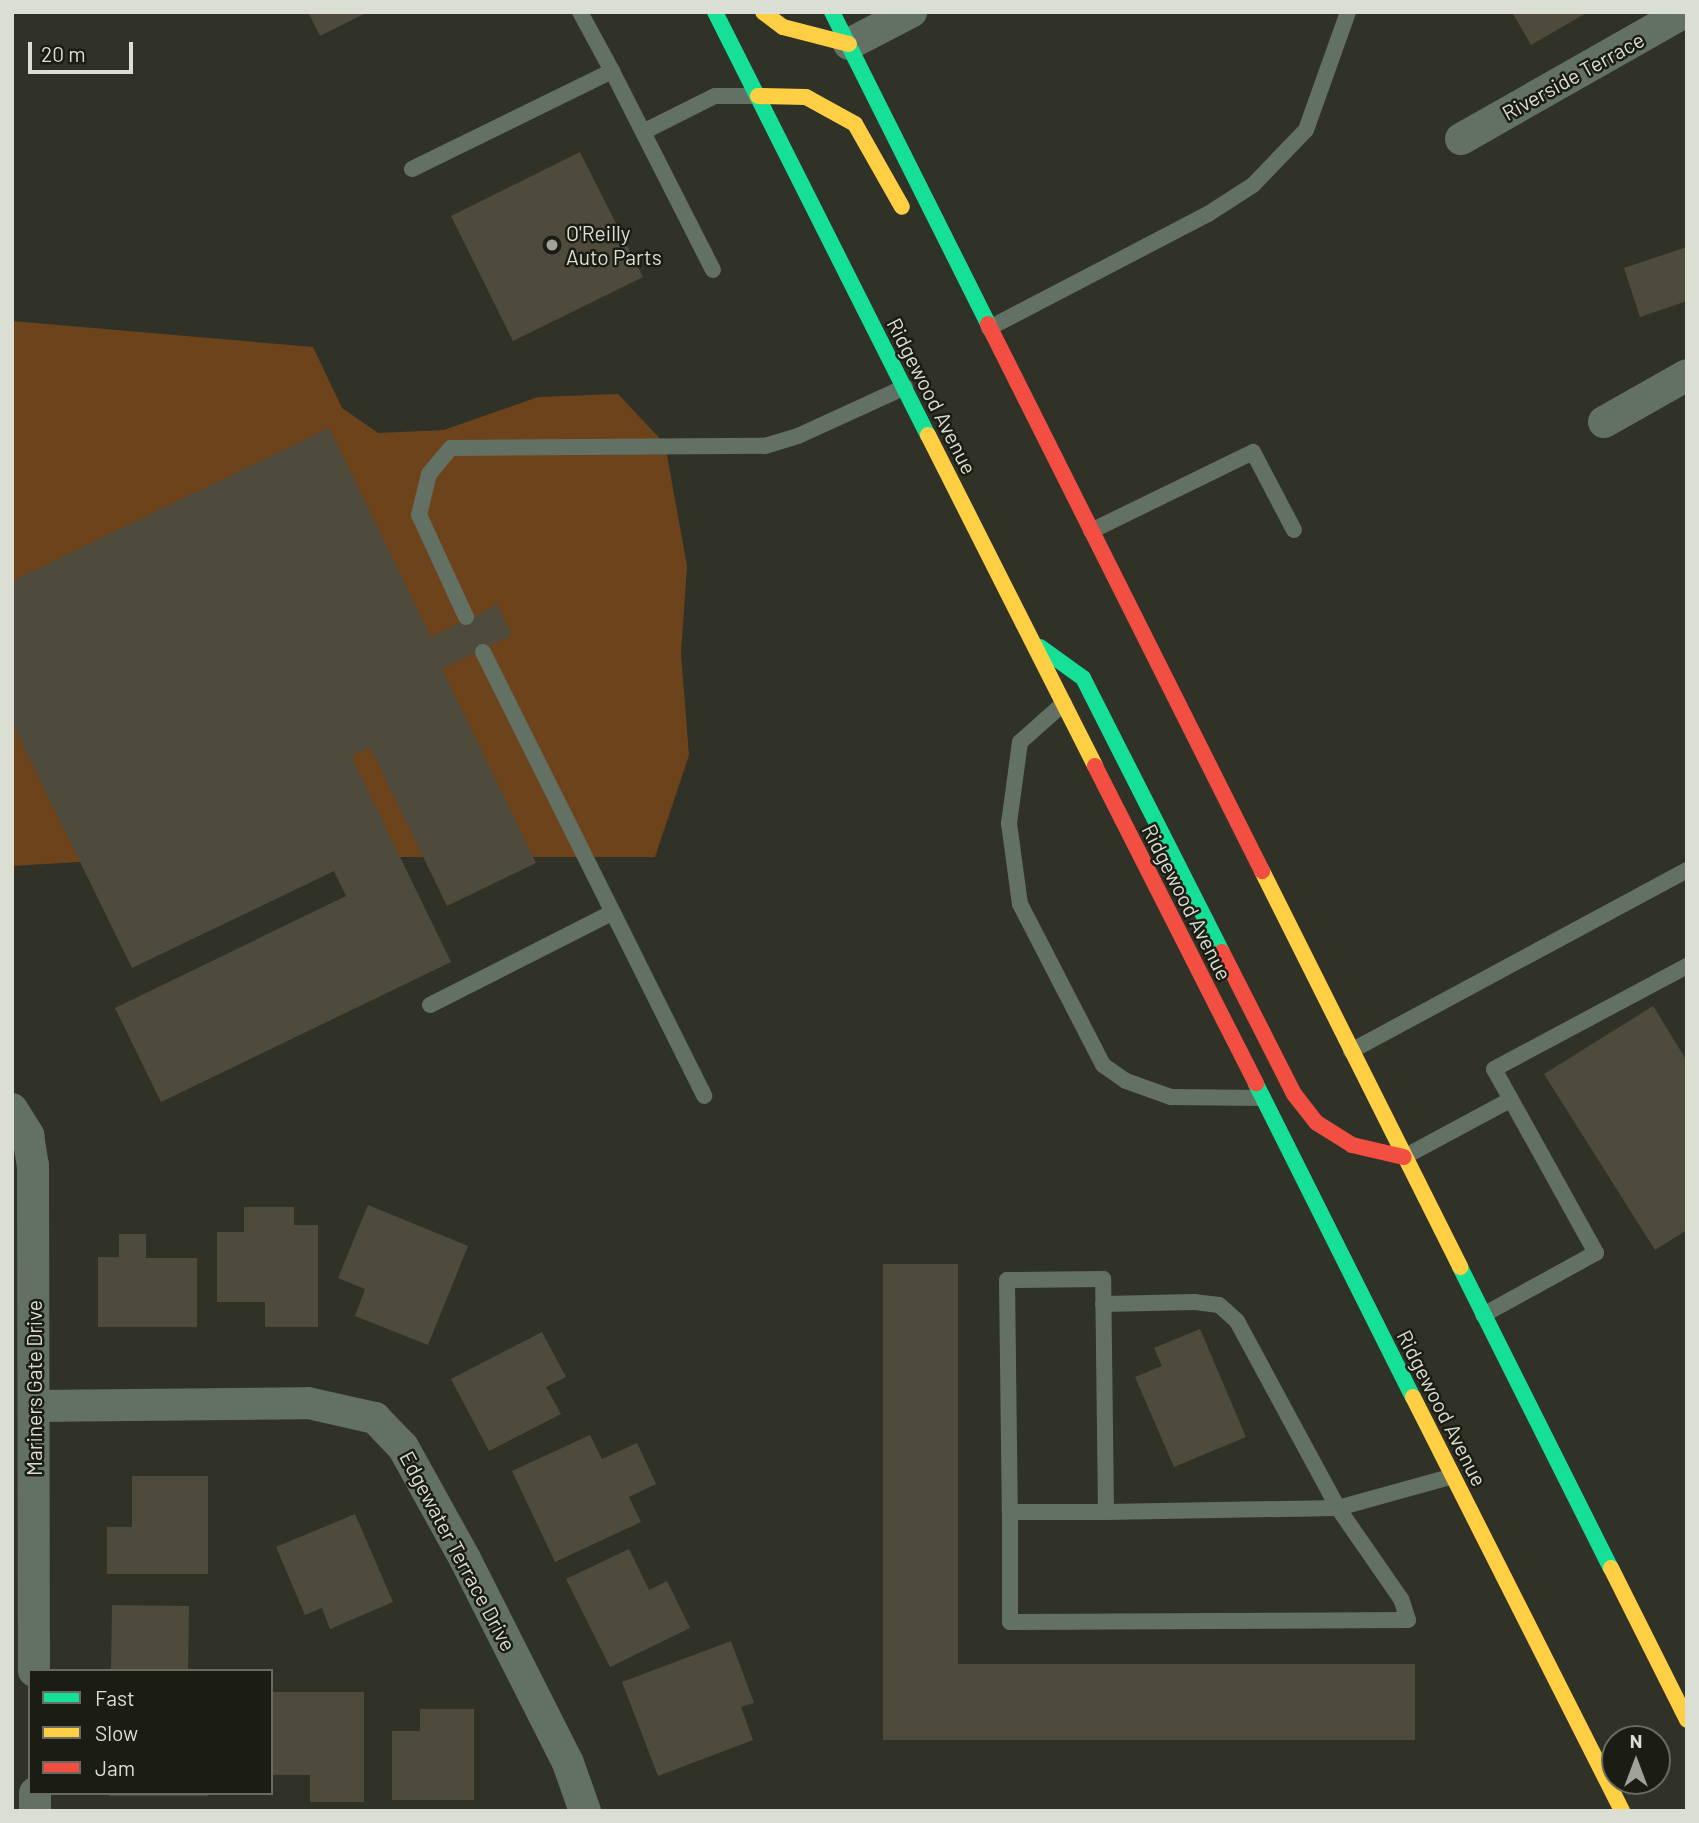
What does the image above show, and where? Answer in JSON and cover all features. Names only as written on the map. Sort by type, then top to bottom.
[{"type":"main road","name":"Ridgewood Avenue","points":[[715,12],[1622,1811]]},
{"type":"main road","points":[[762,12],[783,27],[849,44]]},
{"type":"main road","points":[[832,12],[987,329],[1687,1720]]},
{"type":"main road","points":[[758,96],[806,97],[855,124],[895,200],[954,263]]},
{"type":"main road","points":[[1032,641],[1083,678],[1294,1094],[1317,1123],[1352,1145],[1404,1157]]},
{"type":"street","points":[[849,44],[911,12]]},
{"type":"street","name":"Riverside Terrace","points":[[1461,139],[1685,12]]},
{"type":"street","points":[[1604,422],[1687,375]]},
{"type":"street","name":"Mariners Gate Drive","points":[[12,1110],[28,1135],[33,1164],[34,1669]]},
{"type":"street","name":"Edgewater Terrace Drive","points":[[35,1406],[308,1403],[375,1418],[403,1447],[465,1559],[568,1763],[585,1811]]},
{"type":"lane","points":[[580,12],[713,270]]},
{"type":"lane","points":[[987,329],[1208,214],[1253,185],[1306,130],[1348,12]]},
{"type":"lane","points":[[412,169],[612,71]]},
{"type":"lane","points":[[643,132],[715,96],[758,96]]},
{"type":"lane","points":[[466,617],[419,515],[429,474],[451,448],[765,446],[798,436],[905,387]]},
{"type":"lane","points":[[1089,532],[1253,452],[1294,530]]},
{"type":"lane","points":[[483,652],[704,1096]]},
{"type":"lane","points":[[1064,704],[1020,741],[1009,824],[1020,904],[1102,1065],[1126,1081],[1171,1097],[1263,1098]]},
{"type":"lane","points":[[1351,1051],[1687,870]]},
{"type":"lane","points":[[430,1005],[613,912]]},
{"type":"lane","points":[[1483,1315],[1596,1253],[1494,1069],[1687,966]]},
{"type":"lane","points":[[1404,1157],[1510,1100]]},
{"type":"lane","points":[[1103,1304],[1219,1305],[1237,1321],[1261,1358],[1338,1508],[1401,1599],[1408,1620],[1010,1622],[1007,1280],[1103,1279],[1103,1304],[1105,1512]]},
{"type":"lane","points":[[1010,1512],[1338,1508],[1453,1476]]},
{"type":"shaded area","points":[[12,321],[313,347],[342,408],[378,433],[444,430],[538,397],[618,394],[665,444],[687,566],[681,654],[689,755],[655,857],[163,857],[12,866]]},
{"type":"building","points":[[308,12],[368,12],[320,36]]},
{"type":"building","points":[[1512,12],[1588,12],[1531,45]]},
{"type":"building","points":[[580,152],[643,277],[513,341],[451,216]]},
{"type":"building","points":[[1687,247],[1687,301],[1640,317],[1624,268]]},
{"type":"building","points":[[329,428],[431,637],[497,605],[512,635],[442,669],[536,863],[447,906],[370,747],[351,756],[451,962],[161,1102],[115,1008],[346,896],[334,871],[132,968],[12,723],[12,581]]},
{"type":"building","points":[[1653,1006],[1687,1061],[1687,1230],[1655,1250],[1544,1074]]},
{"type":"building","points":[[368,1205],[468,1246],[428,1345],[355,1316],[365,1289],[338,1278]]},
{"type":"building","points":[[244,1207],[294,1207],[294,1225],[318,1225],[318,1327],[265,1327],[265,1302],[217,1302],[217,1232],[244,1232]]},
{"type":"building","points":[[119,1234],[146,1234],[146,1258],[197,1258],[197,1327],[98,1327],[98,1257],[119,1257]]},
{"type":"building","points":[[883,1264],[958,1264],[958,1664],[1415,1664],[1415,1740],[883,1740]]},
{"type":"building","points":[[1200,1329],[1246,1437],[1174,1467],[1135,1377],[1162,1366],[1154,1348]]},
{"type":"building","points":[[542,1332],[566,1377],[546,1387],[561,1414],[489,1451],[451,1379]]},
{"type":"building","points":[[590,1435],[602,1459],[637,1443],[656,1484],[629,1497],[641,1522],[555,1562],[512,1471]]},
{"type":"building","points":[[132,1476],[208,1476],[208,1574],[107,1574],[107,1527],[132,1527]]},
{"type":"building","points":[[355,1514],[393,1602],[330,1629],[322,1608],[305,1615],[276,1547]]},
{"type":"building","points":[[629,1549],[649,1590],[667,1581],[690,1628],[610,1667],[566,1579]]},
{"type":"building","points":[[112,1605],[189,1606],[188,1669],[111,1669]]},
{"type":"building","points":[[731,1641],[754,1703],[741,1707],[753,1740],[658,1776],[622,1682]]},
{"type":"building","points":[[273,1692],[364,1692],[364,1802],[310,1802],[310,1775],[273,1775]]},
{"type":"building","points":[[420,1709],[474,1709],[474,1800],[392,1800],[392,1731],[420,1731]]},
{"type":"building","points":[[109,1795],[208,1795],[208,1796]]},
{"type":"traffic: fast","points":[[715,12],[928,435]]},
{"type":"traffic: fast","points":[[832,12],[988,324]]},
{"type":"traffic: fast","points":[[1040,647],[1083,678],[1222,952]]},
{"type":"traffic: fast","points":[[1256,1084],[1413,1397]]},
{"type":"traffic: fast","points":[[1460,1267],[1611,1568]]},
{"type":"traffic: slow","points":[[763,12],[783,27],[849,44]]},
{"type":"traffic: slow","points":[[758,96],[806,97],[855,124],[902,207]]},
{"type":"traffic: slow","points":[[928,435],[1095,766]]},
{"type":"traffic: slow","points":[[1262,871],[1460,1267]]},
{"type":"traffic: slow","points":[[1413,1397],[1622,1811]]},
{"type":"traffic: slow","points":[[1611,1568],[1687,1720]]},
{"type":"traffic: jam","points":[[988,324],[1262,871]]},
{"type":"traffic: jam","points":[[1095,766],[1256,1084]]},
{"type":"traffic: jam","points":[[1222,952],[1294,1094],[1317,1123],[1352,1145],[1404,1157]]},
{"type":"place","name":"O'Reilly Auto Parts","points":[[552,245]]}]
